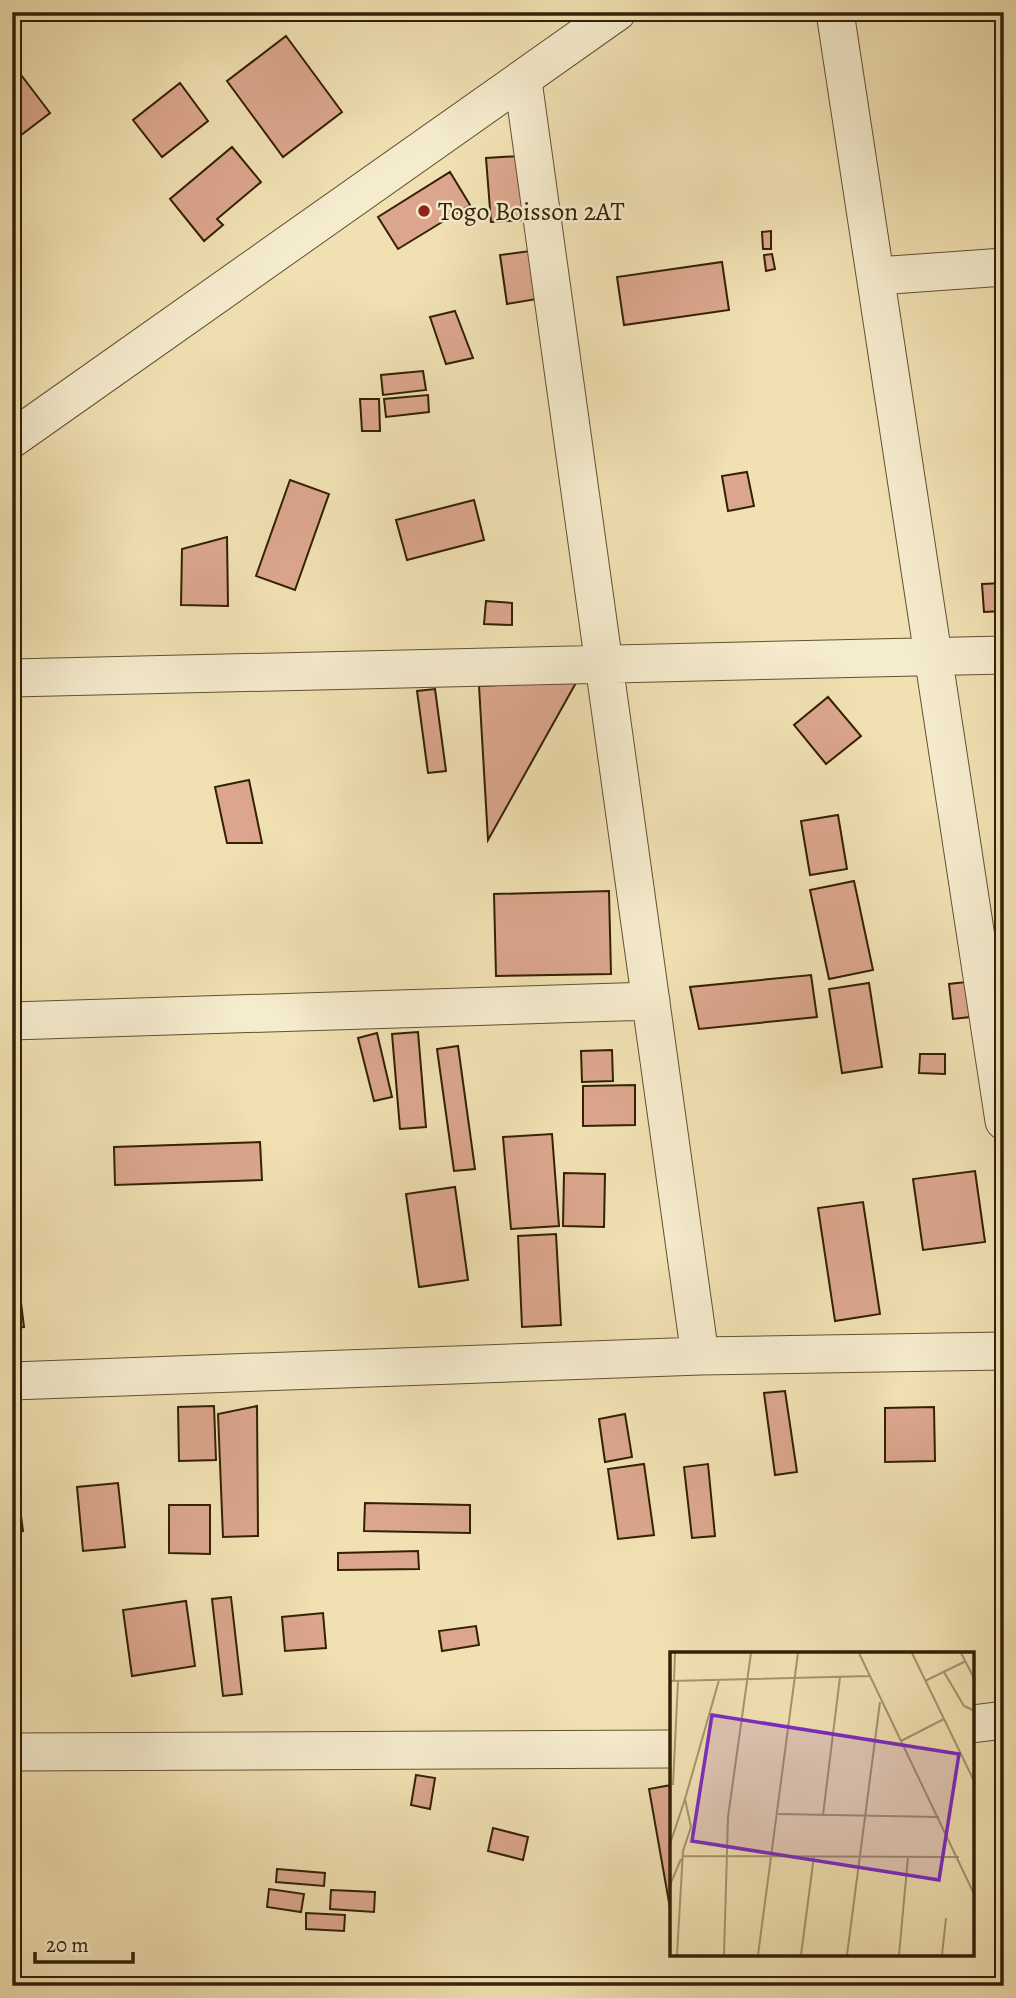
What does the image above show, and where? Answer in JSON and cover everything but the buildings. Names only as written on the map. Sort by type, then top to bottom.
[{"type":"street","points":[[12,439],[523,81],[617,12]]},
{"type":"street","points":[[835,12],[934,657],[995,1014],[1004,1121]]},
{"type":"street","points":[[523,81],[700,1356]]},
{"type":"street","points":[[877,276],[1004,267]]},
{"type":"street","points":[[12,678],[1004,655]]},
{"type":"street","points":[[12,1021],[651,1001]]},
{"type":"street","points":[[12,1381],[700,1356],[1004,1351]]},
{"type":"street","points":[[974,1724],[1004,1720]]},
{"type":"street","points":[[12,1752],[670,1749]]},
{"type":"place","name":"Togo Boisson 2AT","points":[[424,211]]}]
